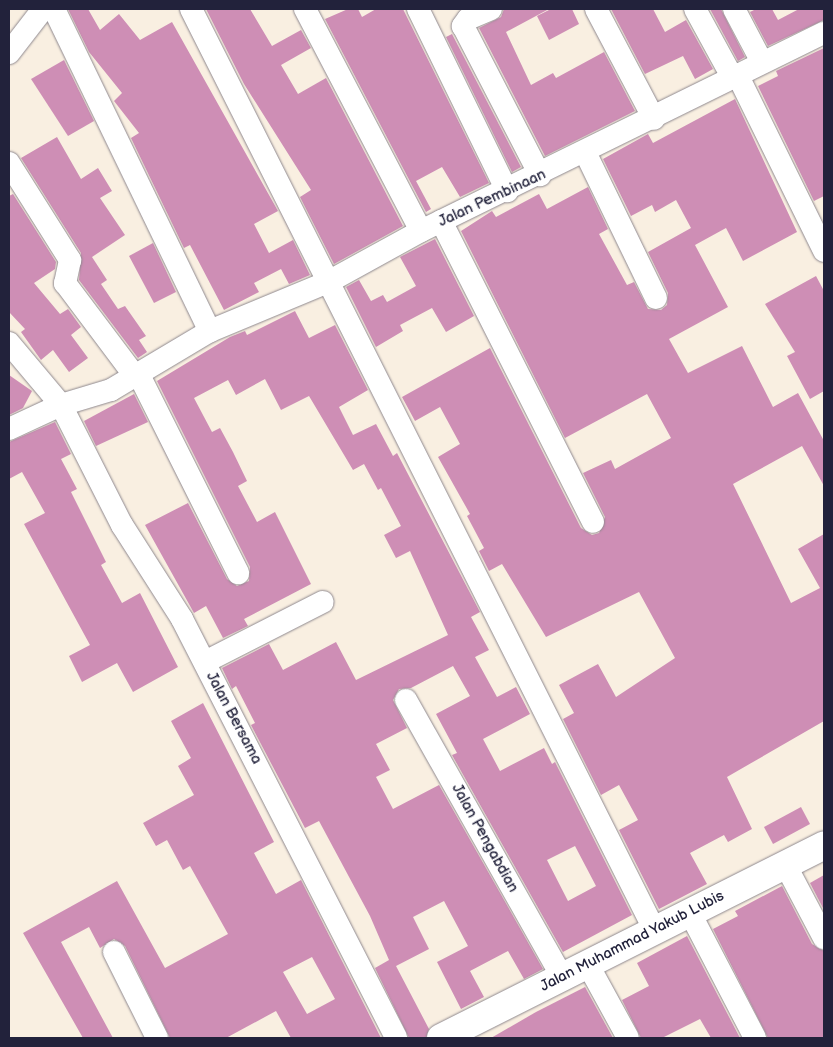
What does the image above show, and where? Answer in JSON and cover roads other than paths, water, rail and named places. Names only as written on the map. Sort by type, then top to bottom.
[{"type":"main road","name":"Jalan Muhammad Yakub Lubis","points":[[441,1038],[689,911],[824,845]]},
{"type":"street","points":[[9,53],[43,9]]},
{"type":"street","points":[[54,9],[210,331]]},
{"type":"street","points":[[191,9],[330,281],[654,929]]},
{"type":"street","points":[[305,9],[421,231]]},
{"type":"street","points":[[418,9],[506,191]]},
{"type":"street","points":[[491,9],[468,19],[463,26],[540,175]]},
{"type":"street","points":[[596,9],[654,119]]},
{"type":"street","points":[[695,9],[735,75],[824,251]]},
{"type":"street","points":[[734,9],[762,62]]},
{"type":"street","name":"Jalan Pembinaan","points":[[9,429],[61,405],[111,390],[210,331],[330,281],[421,231],[586,154],[735,75],[824,33]]},
{"type":"street","points":[[586,154],[656,298]]},
{"type":"street","points":[[9,163],[70,260],[65,282],[136,374],[238,573]]},
{"type":"street","points":[[441,222],[593,522]]},
{"type":"street","name":"Jalan Bersama","points":[[9,343],[61,405],[122,526],[205,662],[396,1038]]},
{"type":"street","points":[[205,662],[323,602]]},
{"type":"street","name":"Jalan Pengabdian","points":[[406,700],[562,976]]},
{"type":"street","points":[[785,864],[824,938]]},
{"type":"street","points":[[689,911],[755,1038]]},
{"type":"street","points":[[114,952],[158,1038]]},
{"type":"street","points":[[587,963],[628,1038]]}]
